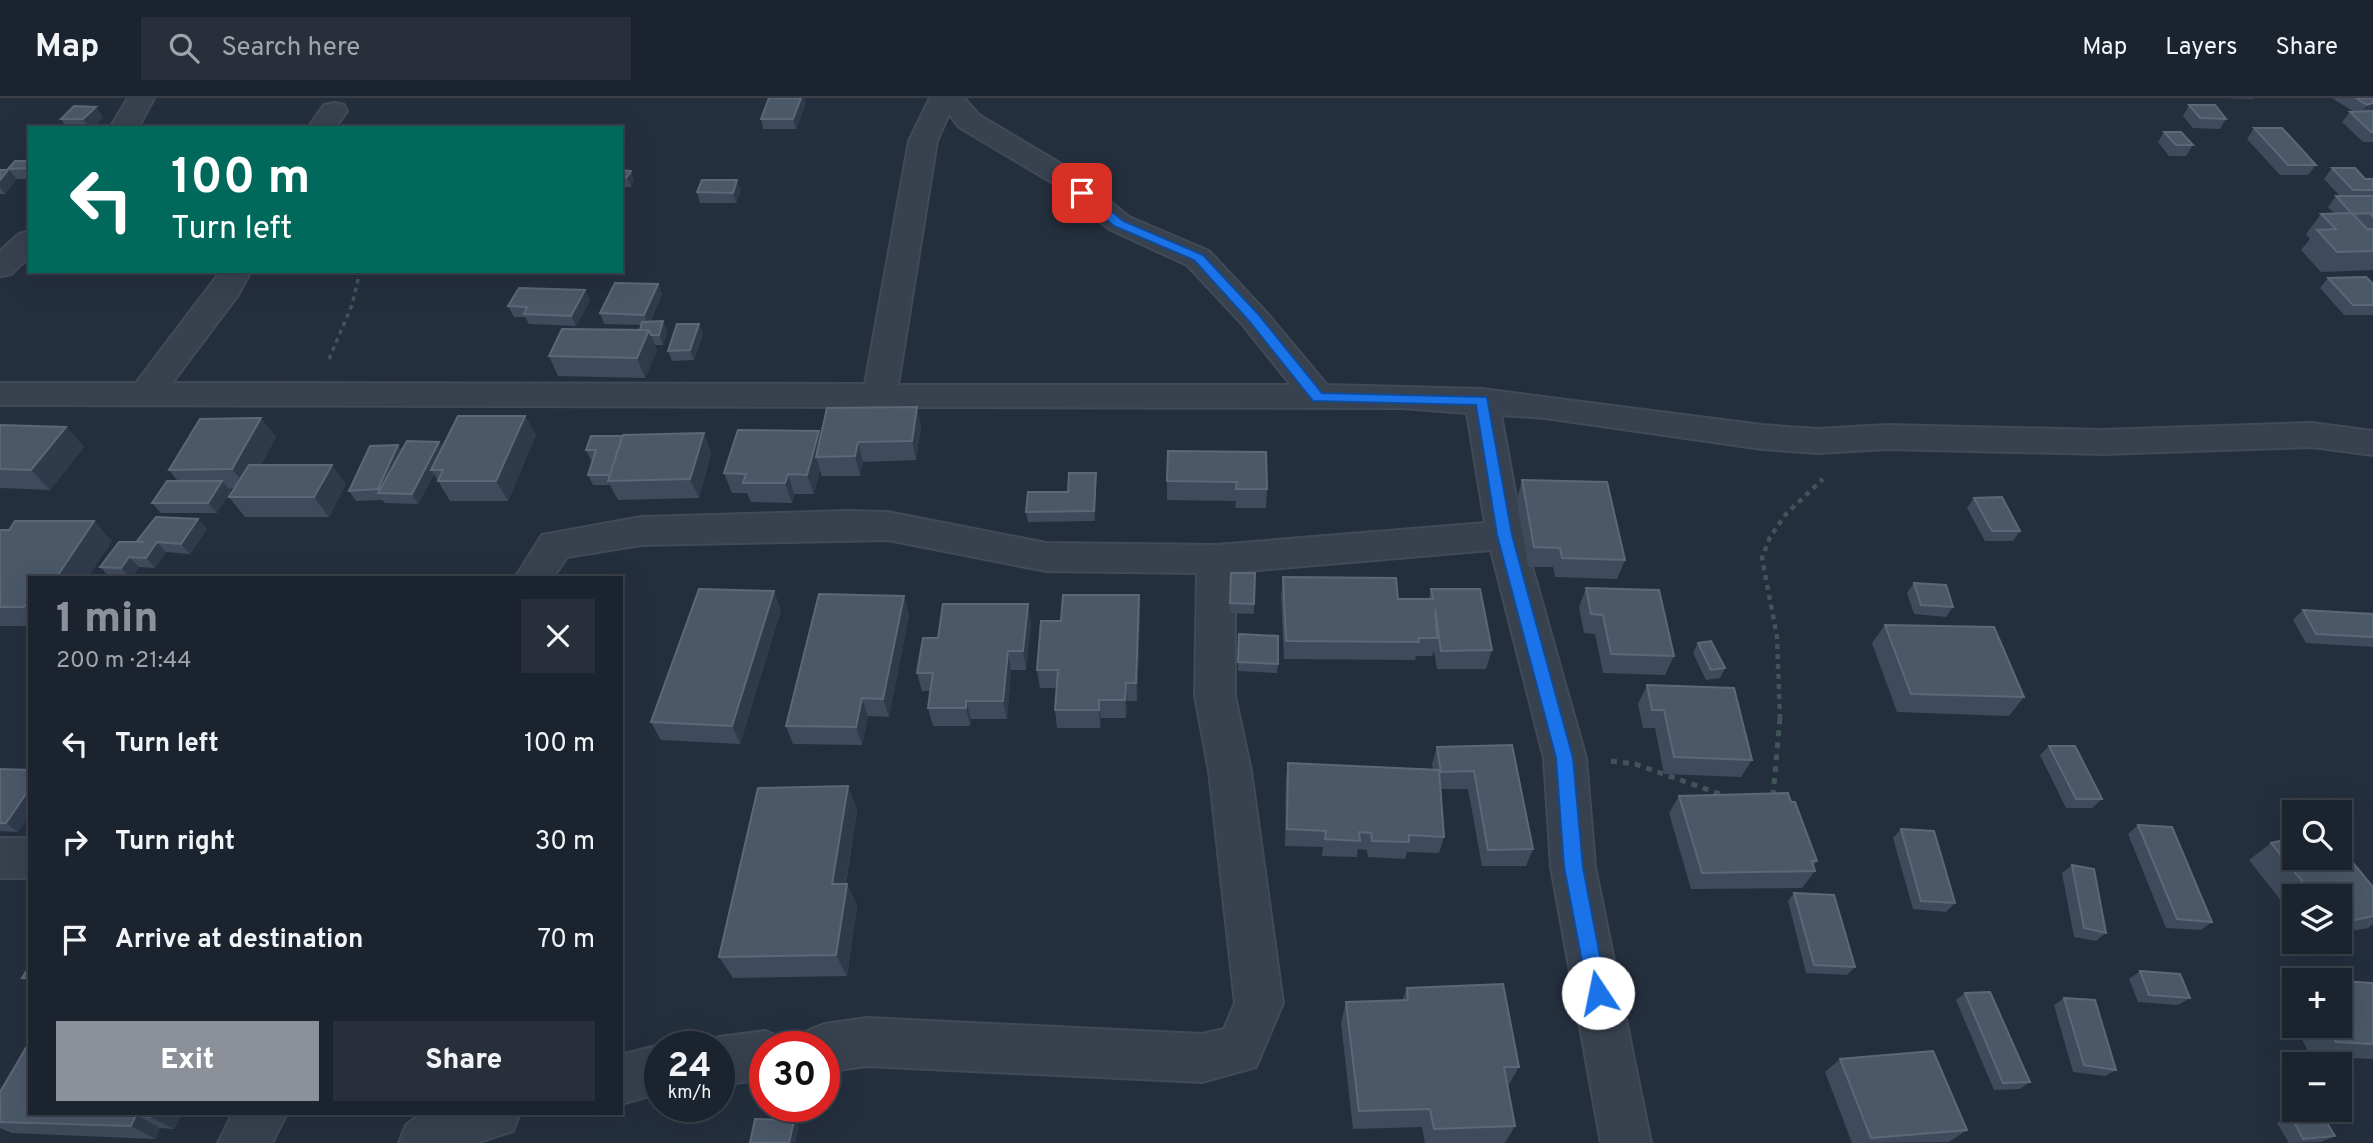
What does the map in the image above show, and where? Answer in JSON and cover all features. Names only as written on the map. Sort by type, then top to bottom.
[{"type":"street","points":[[125,126],[141,98]]},
{"type":"street","points":[[879,398],[923,141],[943,98]]},
{"type":"street","points":[[950,98],[969,121],[1063,177],[1119,223],[1198,258],[1254,318],[1318,397]]},
{"type":"street","points":[[0,267],[28,242]]},
{"type":"street","points":[[145,396],[227,288],[235,273]]},
{"type":"street","points":[[0,394],[1318,397],[1482,400],[1545,406],[1762,437],[1817,441],[1887,437],[2102,442],[2312,435],[2373,443]]},
{"type":"street","points":[[1482,400],[1505,535],[1565,758],[1573,867],[1626,1143]]},
{"type":"street","points":[[534,576],[555,545],[641,531],[888,526],[1046,557],[1216,559],[1505,535]]},
{"type":"street","points":[[840,1046],[867,1042],[1202,1058],[1239,1050],[1259,1003],[1230,771],[1215,696],[1216,559]]},
{"type":"street","points":[[0,858],[28,858]]},
{"type":"street","points":[[623,1079],[644,1074]]},
{"type":"street","points":[[243,1143],[261,1115]]},
{"type":"street","points":[[424,1143],[447,1126],[488,1115]]},
{"type":"path","points":[[312,395],[344,327],[359,286],[360,273]]},
{"type":"path","points":[[1771,803],[1777,776],[1779,690],[1774,617],[1762,559],[1782,520],[1811,488],[1830,473]]},
{"type":"path","points":[[1565,758],[1635,764],[1730,798]]},
{"type":"building","points":[[769,98],[801,98],[793,119],[761,119]]},
{"type":"building","points":[[2356,98],[2373,98],[2373,103],[2367,105]]},
{"type":"building","points":[[2189,105],[2215,105],[2226,119],[2200,118]]},
{"type":"building","points":[[74,106],[96,107],[83,119],[61,119]]},
{"type":"building","points":[[2373,111],[2373,132],[2350,112]]},
{"type":"building","points":[[2254,128],[2282,128],[2316,165],[2288,165]]},
{"type":"building","points":[[2164,132],[2181,132],[2193,145],[2176,145]]},
{"type":"building","points":[[15,161],[28,161],[28,168],[8,169]]},
{"type":"building","points":[[2332,168],[2355,168],[2365,179],[2373,179],[2373,190],[2353,190]]},
{"type":"building","points":[[0,170],[8,170],[0,180]]},
{"type":"building","points":[[623,170],[631,171],[627,177],[623,177]]},
{"type":"building","points":[[702,180],[737,180],[733,193],[697,192]]},
{"type":"building","points":[[2336,196],[2373,196],[2373,217],[2370,213],[2352,214]]},
{"type":"building","points":[[2352,213],[2367,229],[2373,229],[2373,251],[2337,252],[2317,230],[2336,229],[2321,214]]},
{"type":"building","points":[[2366,277],[2373,284],[2373,305],[2353,305],[2328,278]]},
{"type":"building","points":[[615,283],[658,284],[644,315],[600,313]]},
{"type":"building","points":[[519,288],[585,290],[571,316],[524,314],[527,307],[508,306]]},
{"type":"building","points":[[663,321],[659,335],[651,335],[649,330],[640,330],[642,322]]},
{"type":"building","points":[[677,324],[699,324],[690,350],[668,351]]},
{"type":"building","points":[[562,329],[649,330],[637,358],[549,356]]},
{"type":"building","points":[[917,407],[912,441],[858,442],[855,456],[816,457],[827,408]]},
{"type":"building","points":[[458,416],[525,416],[496,481],[438,481],[443,470],[431,470]]},
{"type":"building","points":[[261,418],[232,469],[169,470],[200,419]]},
{"type":"building","points":[[0,425],[66,427],[31,470],[0,469]]},
{"type":"building","points":[[738,430],[819,431],[807,475],[788,474],[785,483],[743,483],[746,474],[724,473]]},
{"type":"building","points":[[704,433],[690,479],[608,481],[623,435]]},
{"type":"building","points":[[591,436],[622,436],[610,475],[588,475],[596,450],[586,450]]},
{"type":"building","points":[[407,441],[439,442],[412,494],[378,493]]},
{"type":"building","points":[[398,445],[378,489],[349,491],[370,446]]},
{"type":"building","points":[[1168,451],[1266,452],[1267,489],[1236,489],[1237,482],[1167,481]]},
{"type":"building","points":[[249,465],[332,465],[314,497],[229,497]]},
{"type":"building","points":[[1069,473],[1096,473],[1094,511],[1026,512],[1028,492],[1068,492]]},
{"type":"building","points":[[1522,480],[1607,482],[1625,560],[1562,558],[1560,548],[1534,547]]},
{"type":"building","points":[[167,481],[222,481],[208,503],[152,503]]},
{"type":"building","points":[[2002,497],[2020,531],[1992,531],[1974,498]]},
{"type":"building","points":[[156,517],[198,519],[181,544],[157,542],[146,558],[129,557],[121,568],[100,567],[119,542],[144,542],[137,541]]},
{"type":"building","points":[[15,521],[94,521],[57,576],[28,576],[28,603],[24,607],[0,607],[0,531],[9,530]]},
{"type":"building","points":[[1231,573],[1255,573],[1254,604],[1230,603]]},
{"type":"building","points":[[1283,577],[1396,578],[1398,599],[1433,599],[1431,589],[1480,589],[1492,650],[1441,651],[1435,609],[1437,638],[1419,638],[1419,642],[1286,641]]},
{"type":"building","points":[[1914,583],[1946,585],[1953,607],[1921,605]]},
{"type":"building","points":[[1586,588],[1659,590],[1674,656],[1611,654],[1603,615],[1591,614]]},
{"type":"building","points":[[699,589],[774,591],[732,726],[651,722]]},
{"type":"building","points":[[819,594],[904,596],[883,699],[862,698],[856,727],[786,726]]},
{"type":"building","points":[[1063,595],[1139,595],[1136,683],[1126,683],[1125,700],[1099,700],[1099,710],[1055,710],[1058,670],[1037,670],[1041,621],[1061,621]]},
{"type":"building","points":[[943,604],[1028,604],[1023,651],[1008,651],[1003,701],[966,701],[966,708],[928,708],[933,673],[917,673],[923,638],[938,638]]},
{"type":"building","points":[[2303,610],[2373,614],[2373,637],[2316,634]]},
{"type":"building","points":[[1885,625],[1994,627],[2024,697],[1911,694]]},
{"type":"building","points":[[1239,634],[1278,636],[1278,664],[1238,662]]},
{"type":"building","points":[[1711,641],[1725,668],[1711,670],[1698,643]]},
{"type":"building","points":[[1647,685],[1734,688],[1752,760],[1674,757],[1664,710],[1652,710]]},
{"type":"building","points":[[1512,745],[1533,849],[1488,850],[1474,771],[1441,772],[1437,747]]},
{"type":"building","points":[[2049,746],[2075,746],[2102,799],[2076,799]]},
{"type":"building","points":[[1288,763],[1439,770],[1444,837],[1409,835],[1409,842],[1372,841],[1371,833],[1359,832],[1360,841],[1325,839],[1326,831],[1287,829]]},
{"type":"building","points":[[0,769],[28,770],[28,791],[6,823],[0,823]]},
{"type":"building","points":[[848,786],[832,884],[847,884],[836,955],[719,957],[758,788]]},
{"type":"building","points":[[1788,793],[1791,802],[1795,802],[1817,861],[1812,861],[1815,871],[1702,873],[1679,796]]},
{"type":"building","points":[[2138,825],[2172,827],[2212,922],[2177,919]]},
{"type":"building","points":[[1901,829],[1934,831],[1955,903],[1921,901]]},
{"type":"building","points":[[2282,841],[2282,857],[2271,843]]},
{"type":"building","points":[[2352,862],[2373,887],[2373,916],[2352,920],[2352,884],[2304,884],[2293,870],[2352,870]]},
{"type":"building","points":[[2072,865],[2094,869],[2106,933],[2084,928]]},
{"type":"building","points":[[1794,893],[1834,895],[1855,967],[1814,965]]},
{"type":"building","points":[[2140,971],[2180,974],[2190,998],[2149,995]]},
{"type":"building","points":[[2352,982],[2373,983],[2373,1044],[2336,1042],[2334,1038],[2352,1038]]},
{"type":"building","points":[[1503,984],[1519,1067],[1504,1067],[1515,1126],[1434,1129],[1430,1109],[1359,1111],[1346,1002],[1408,1000],[1407,988]]},
{"type":"building","points":[[1990,992],[2030,1082],[2003,1083],[1965,993]]},
{"type":"building","points":[[2064,998],[2095,1000],[2116,1070],[2084,1065]]},
{"type":"building","points":[[28,1044],[28,1115],[136,1115],[131,1126],[0,1122],[0,1092]]},
{"type":"building","points":[[1933,1051],[1967,1130],[1871,1138],[1840,1059]]},
{"type":"building","points":[[754,1122],[794,1122],[789,1143],[750,1143]]},
{"type":"building","points":[[2294,1122],[2326,1122],[2335,1136],[2303,1139]]},
{"type":"route","points":[[1082,193],[1119,223],[1198,258],[1254,318],[1318,397],[1482,400],[1505,535],[1565,758],[1573,867],[1598,993]]}]
